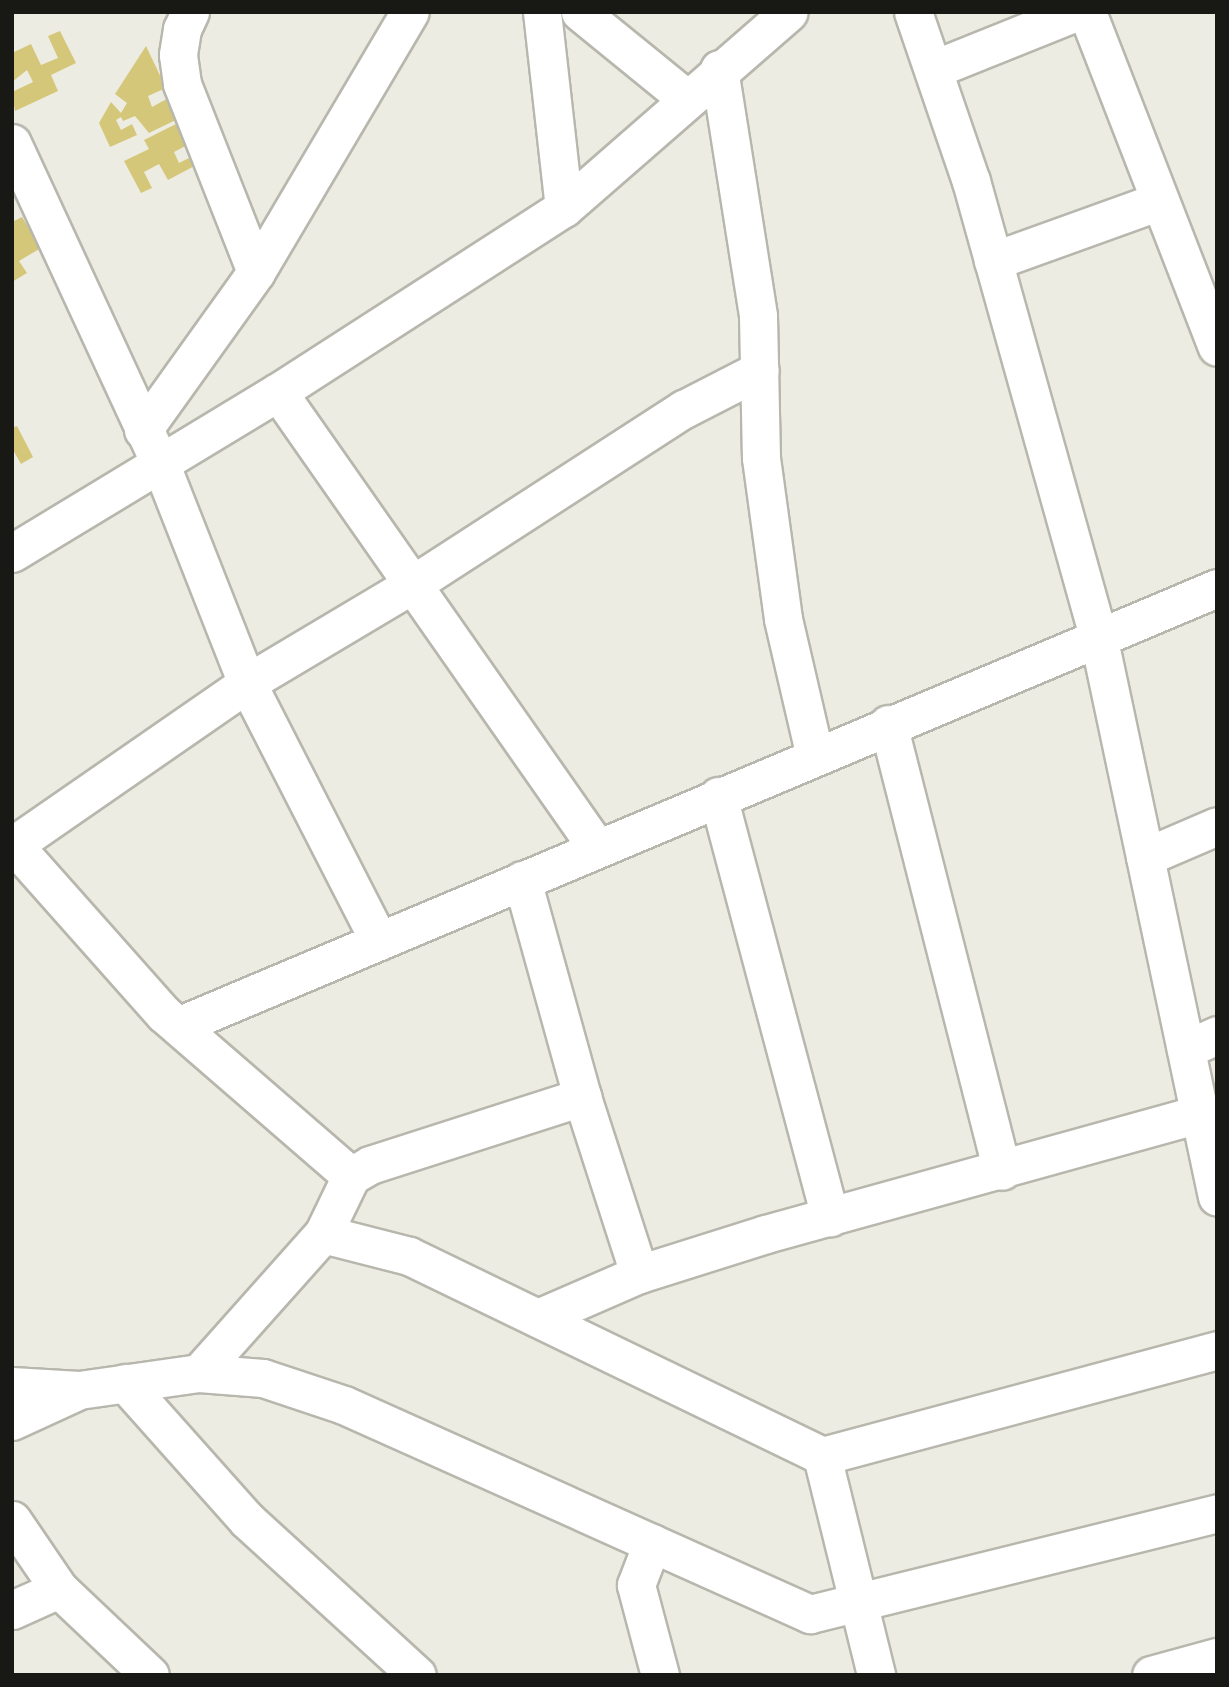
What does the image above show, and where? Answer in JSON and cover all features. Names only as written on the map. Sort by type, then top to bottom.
[{"type":"street","points":[[190,12],[182,29],[178,55],[182,84],[256,272]]},
{"type":"street","points":[[143,430],[256,272],[410,12]]},
{"type":"street","points":[[542,12],[564,208]]},
{"type":"street","points":[[580,12],[686,98]]},
{"type":"street","points":[[12,553],[278,392],[564,208],[719,69],[789,12]]},
{"type":"street","points":[[913,12],[934,69],[993,261],[1098,635],[1145,857],[1201,1042],[1199,1114],[1217,1195]]},
{"type":"street","points":[[934,69],[1076,12]]},
{"type":"street","points":[[1087,12],[1217,347]]},
{"type":"street","points":[[719,69],[744,211],[760,370],[761,458],[783,619],[815,756]]},
{"type":"street","points":[[12,143],[22,188],[161,465],[247,683],[379,940]]},
{"type":"street","points":[[993,261],[1160,201]]},
{"type":"street","points":[[351,1176],[180,1025],[163,1014],[13,844],[247,683],[413,584],[684,410],[760,370]]},
{"type":"street","points":[[278,392],[597,848]]},
{"type":"street","points":[[180,1025],[1098,635],[1217,588]]},
{"type":"street","points":[[888,724],[1002,1171]]},
{"type":"street","points":[[718,796],[830,1217]]},
{"type":"street","points":[[1145,857],[1217,826]]},
{"type":"street","points":[[522,880],[582,1097],[639,1274]]},
{"type":"street","points":[[199,1373],[323,1234],[351,1176],[379,1161],[582,1097]]},
{"type":"street","points":[[538,1318],[639,1274],[830,1217],[1199,1114]]},
{"type":"street","points":[[323,1234],[409,1256],[822,1456],[1217,1350]]},
{"type":"street","points":[[12,1386],[79,1390],[199,1373],[263,1378],[344,1405],[810,1614],[1217,1513]]},
{"type":"street","points":[[125,1383],[247,1520],[416,1675]]},
{"type":"street","points":[[12,1421],[79,1390]]},
{"type":"street","points":[[822,1456],[876,1675]]},
{"type":"street","points":[[12,1520],[59,1589],[150,1675]]},
{"type":"street","points":[[652,1543],[636,1585],[660,1675]]},
{"type":"street","points":[[12,1610],[59,1589]]},
{"type":"street","points":[[1152,1675],[1217,1657]]},
{"type":"building","points":[[60,31],[76,63],[51,75],[58,91],[15,111],[12,92],[33,82],[27,70],[12,82],[12,53],[31,44],[41,65],[58,58],[48,36]]},
{"type":"building","points":[[146,46],[166,88],[148,96],[152,107],[174,95],[184,116],[149,133],[135,116],[123,121],[121,117],[116,120],[121,130],[132,124],[137,135],[110,147],[99,123],[111,102],[121,113],[127,103],[115,94]]},
{"type":"building","points":[[180,122],[191,143],[174,152],[179,163],[197,154],[202,162],[168,180],[159,164],[144,172],[152,188],[141,193],[124,161],[149,149],[144,140]]},
{"type":"building","points":[[22,217],[41,248],[19,261],[27,273],[12,282],[12,222]]},
{"type":"building","points":[[17,426],[33,457],[21,464],[12,448],[12,428]]}]
